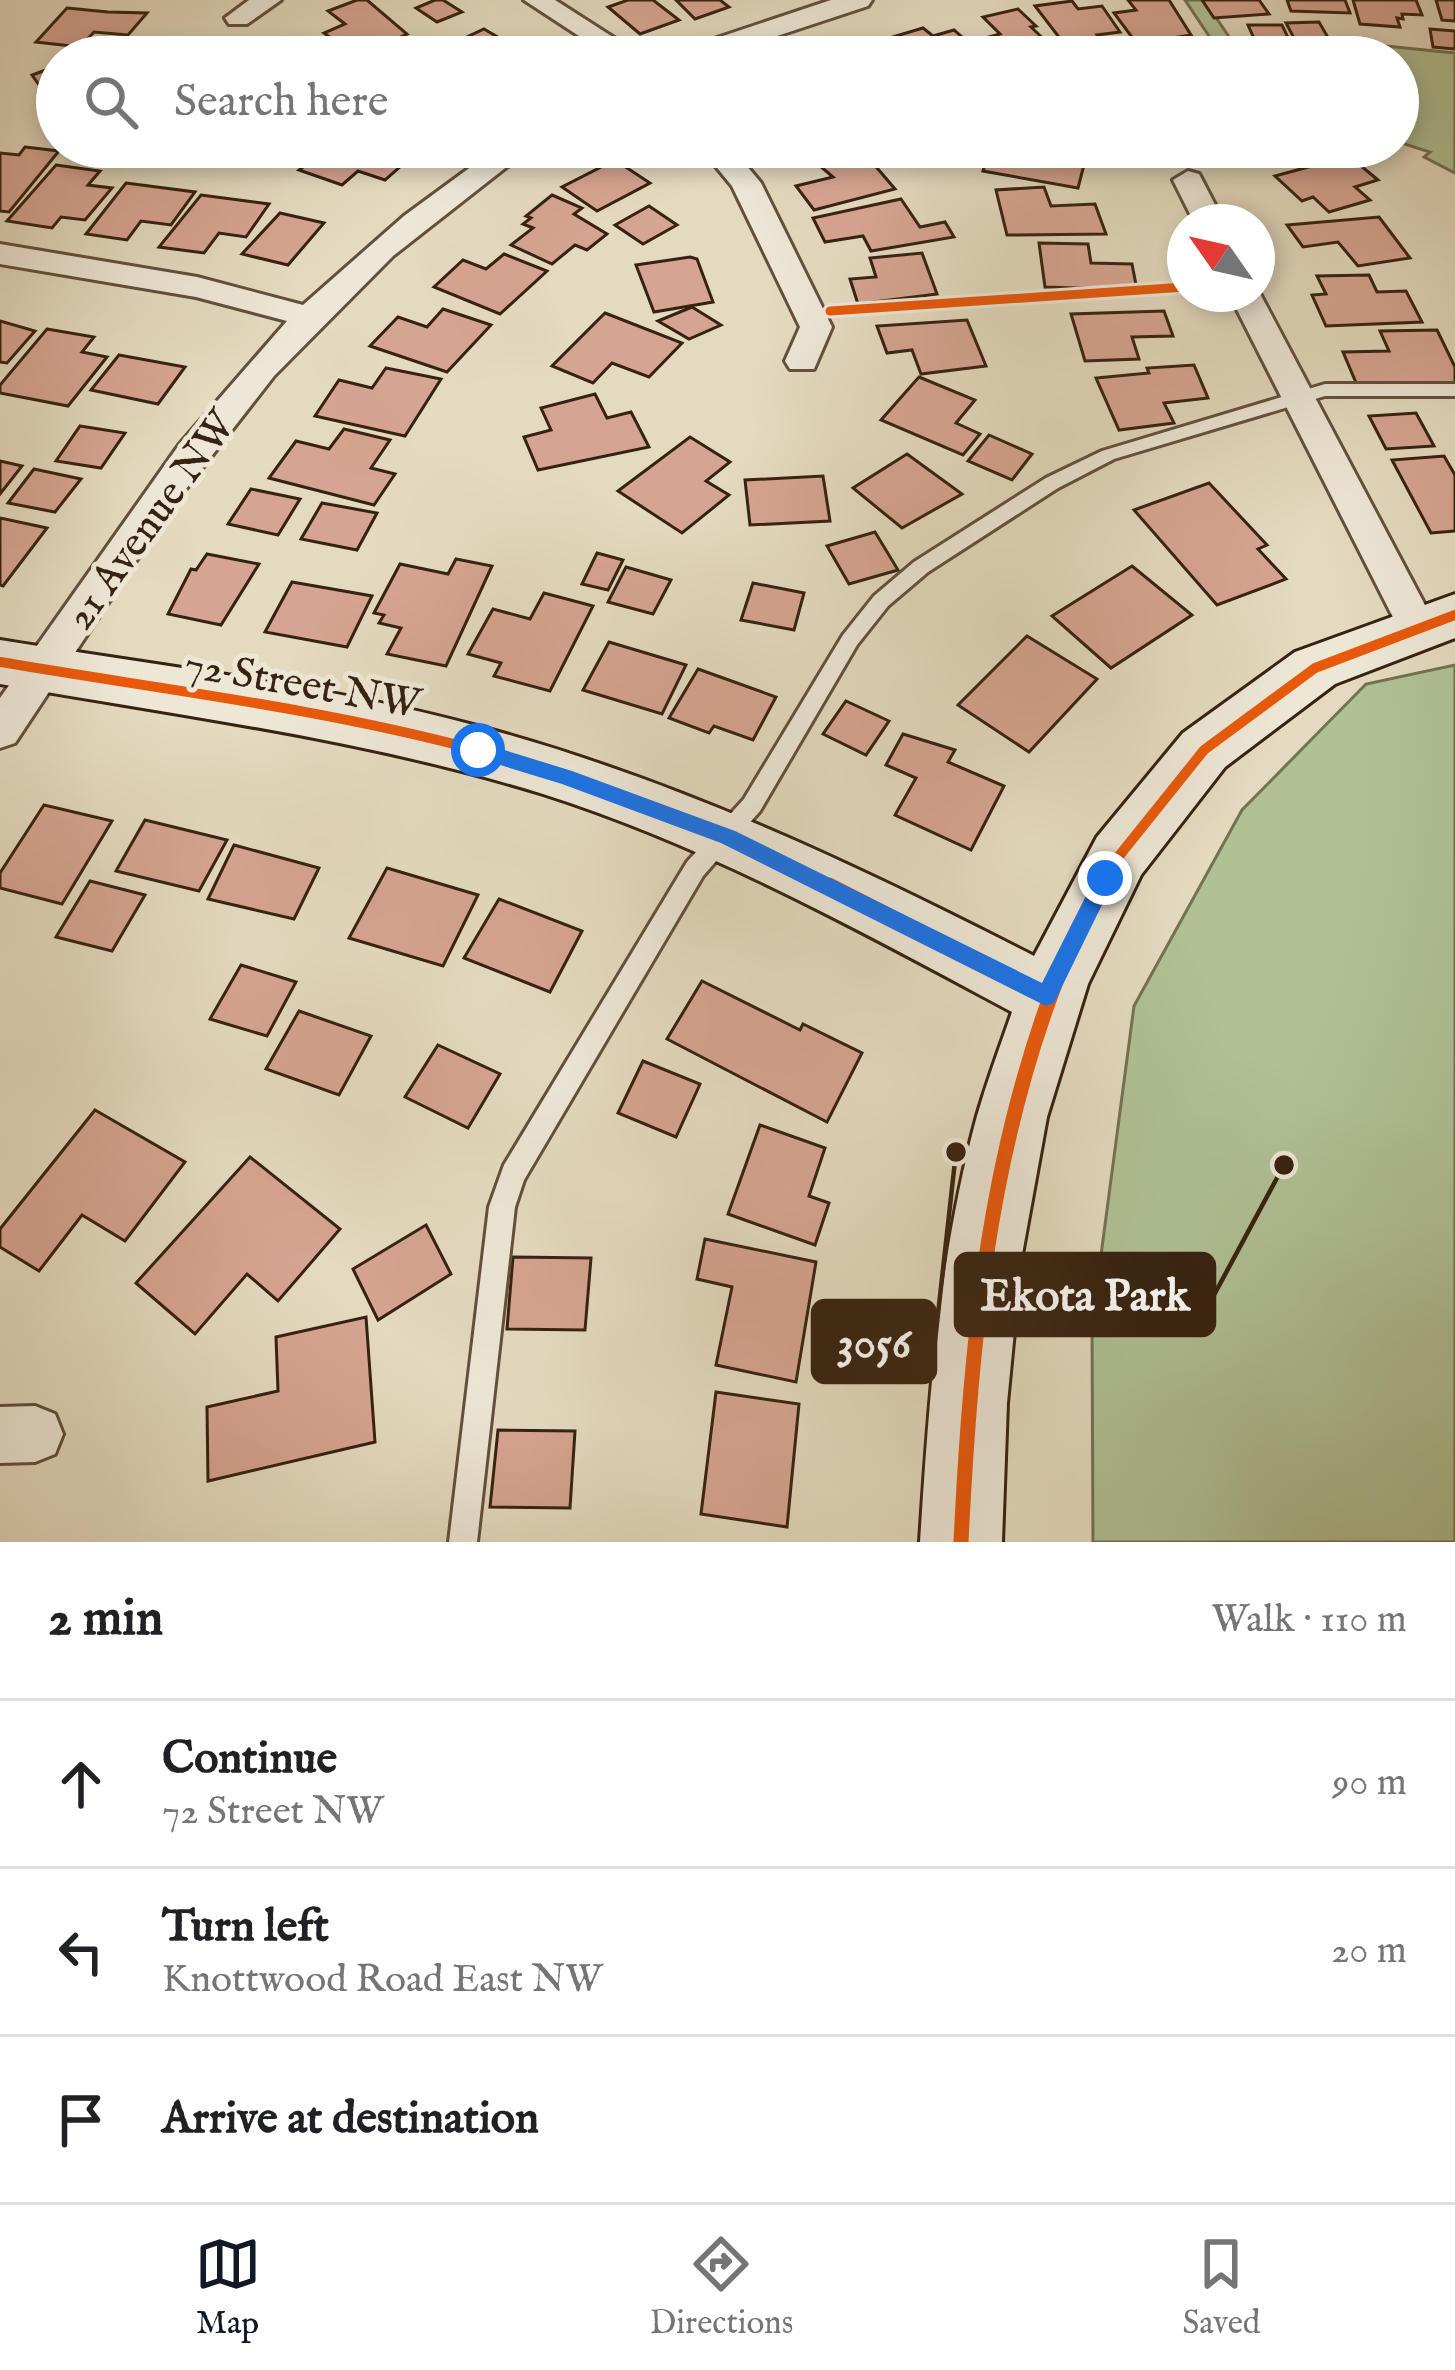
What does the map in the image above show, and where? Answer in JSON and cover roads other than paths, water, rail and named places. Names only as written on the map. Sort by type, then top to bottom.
[{"type":"street","points":[[238,18],[268,0]]},
{"type":"street","points":[[537,0],[596,36]]},
{"type":"street","points":[[744,36],[859,0]]},
{"type":"street","name":"21 Avenue NW","points":[[0,731],[21,666],[261,368],[411,224],[488,168]]},
{"type":"street","points":[[733,168],[746,183],[816,327],[802,361]]},
{"type":"street","points":[[1188,180],[1200,204]]},
{"type":"street","points":[[0,254],[197,287],[311,317]]},
{"type":"street","points":[[962,1542],[974,1310],[996,1177],[1046,996],[1105,878],[1164,794],[1225,728],[1281,684],[1436,619],[1296,396],[1254,312]]},
{"type":"street","name":"72 Street NW","points":[[21,666],[390,729],[565,776],[728,837],[1046,996]]},
{"type":"lane","points":[[463,1542],[502,1207],[513,1174],[695,868],[728,837],[752,805],[850,640],[881,602],[921,567],[1052,483],[1108,455],[1325,390],[1455,390]]},
{"type":"place","name":"3056","points":[[956,1152]]},
{"type":"place","name":"Ekota Park","points":[[1284,1165]]}]
